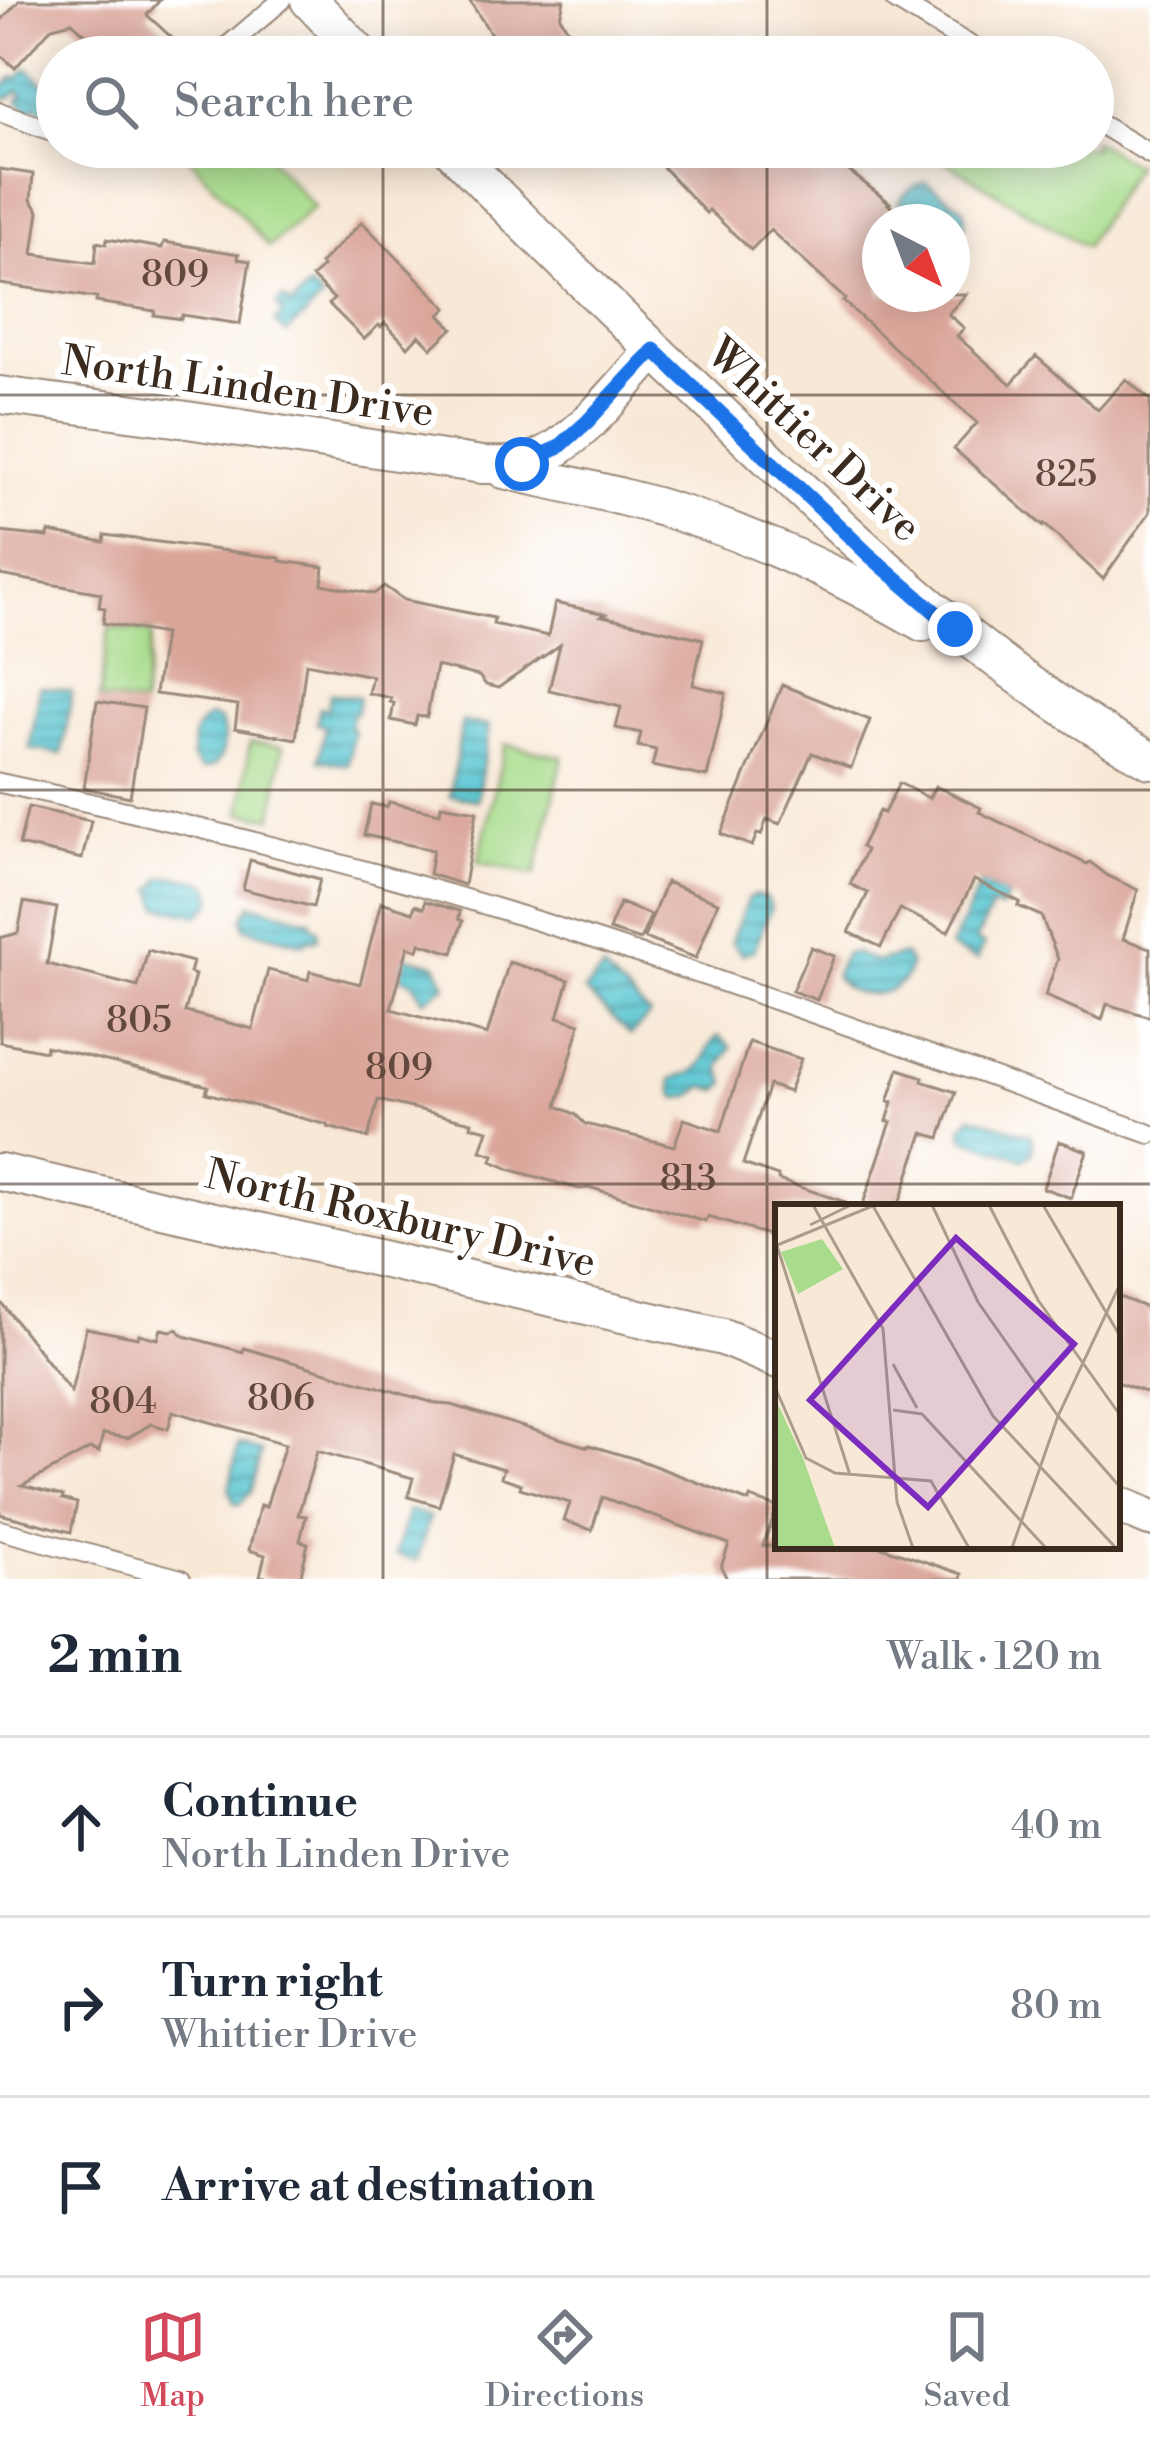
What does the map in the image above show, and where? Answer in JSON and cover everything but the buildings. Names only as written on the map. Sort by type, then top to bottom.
[{"type":"street","points":[[309,0],[343,36]]},
{"type":"street","name":"Whittier Drive","points":[[470,168],[868,554],[1031,688],[1150,760]]},
{"type":"street","name":"North Linden Drive","points":[[482,466],[522,464],[558,448],[654,350]]},
{"type":"street","name":"North Linden Drive","points":[[0,395],[482,466],[625,497],[747,536],[814,564],[1031,688]]},
{"type":"street","name":"North Roxbury Drive","points":[[0,1172],[723,1336],[775,1359]]},
{"type":"street","points":[[1120,1505],[1150,1518]]},
{"type":"lane","points":[[240,36],[282,0]]},
{"type":"lane","points":[[895,0],[954,36]]},
{"type":"lane","points":[[0,112],[36,125]]},
{"type":"lane","points":[[1114,133],[1150,154]]},
{"type":"lane","points":[[0,783],[222,832],[512,913],[823,1017],[1150,1135]]},
{"type":"lane","points":[[0,1530],[181,1579]]},
{"type":"green space","points":[[1114,152],[1135,165],[1085,247],[956,168],[1114,168]]},
{"type":"green space","points":[[199,168],[279,168],[314,207],[269,247]]},
{"type":"green space","points":[[109,627],[152,633],[142,705],[99,699]]},
{"type":"green space","points":[[250,742],[283,746],[273,817],[241,813]]},
{"type":"green space","points":[[505,744],[563,757],[535,875],[478,862]]},
{"type":"water","points":[[27,68],[36,76],[36,105],[30,111],[18,100],[23,95],[19,90],[8,99],[0,91],[14,76],[17,79]]},
{"type":"water","points":[[926,182],[957,204],[899,204],[914,187]]},
{"type":"water","points":[[310,287],[322,299],[286,334],[274,322],[283,313],[276,305],[283,298],[291,305]]},
{"type":"water","points":[[40,687],[72,692],[62,754],[30,749]]},
{"type":"water","points":[[330,693],[359,697],[352,714],[348,765],[319,760],[325,726],[317,724],[319,707],[328,709]]},
{"type":"water","points":[[211,717],[221,721],[222,752],[215,764],[201,769],[193,760],[193,740],[196,729]]},
{"type":"water","points":[[462,722],[489,726],[477,800],[450,796]]},
{"type":"water","points":[[160,878],[202,881],[212,889],[209,908],[198,915],[159,907],[153,888]]},
{"type":"water","points":[[981,883],[1007,896],[1001,909],[992,906],[976,940],[984,945],[977,960],[950,948]]},
{"type":"water","points":[[748,898],[766,898],[771,907],[754,950],[742,954],[731,941]]},
{"type":"water","points":[[251,904],[312,920],[318,938],[304,944],[245,928],[243,918]]},
{"type":"water","points":[[386,952],[436,964],[446,985],[424,1000],[412,981],[382,970]]},
{"type":"water","points":[[845,954],[875,962],[903,955],[910,964],[906,977],[897,986],[874,994],[849,990],[835,973]]},
{"type":"water","points":[[603,970],[650,1015],[631,1035],[584,991]]},
{"type":"water","points":[[719,1036],[731,1047],[720,1067],[726,1083],[719,1090],[704,1086],[691,1097],[677,1098],[672,1079],[698,1068]]},
{"type":"water","points":[[972,1116],[1031,1135],[1032,1153],[1023,1159],[964,1138],[962,1127]]},
{"type":"water","points":[[238,1445],[261,1452],[251,1492],[239,1505],[229,1490]]},
{"type":"water","points":[[408,1510],[430,1517],[417,1561],[395,1555]]},
{"type":"route","points":[[522,464],[558,448],[654,350],[868,554],[955,629]]}]
